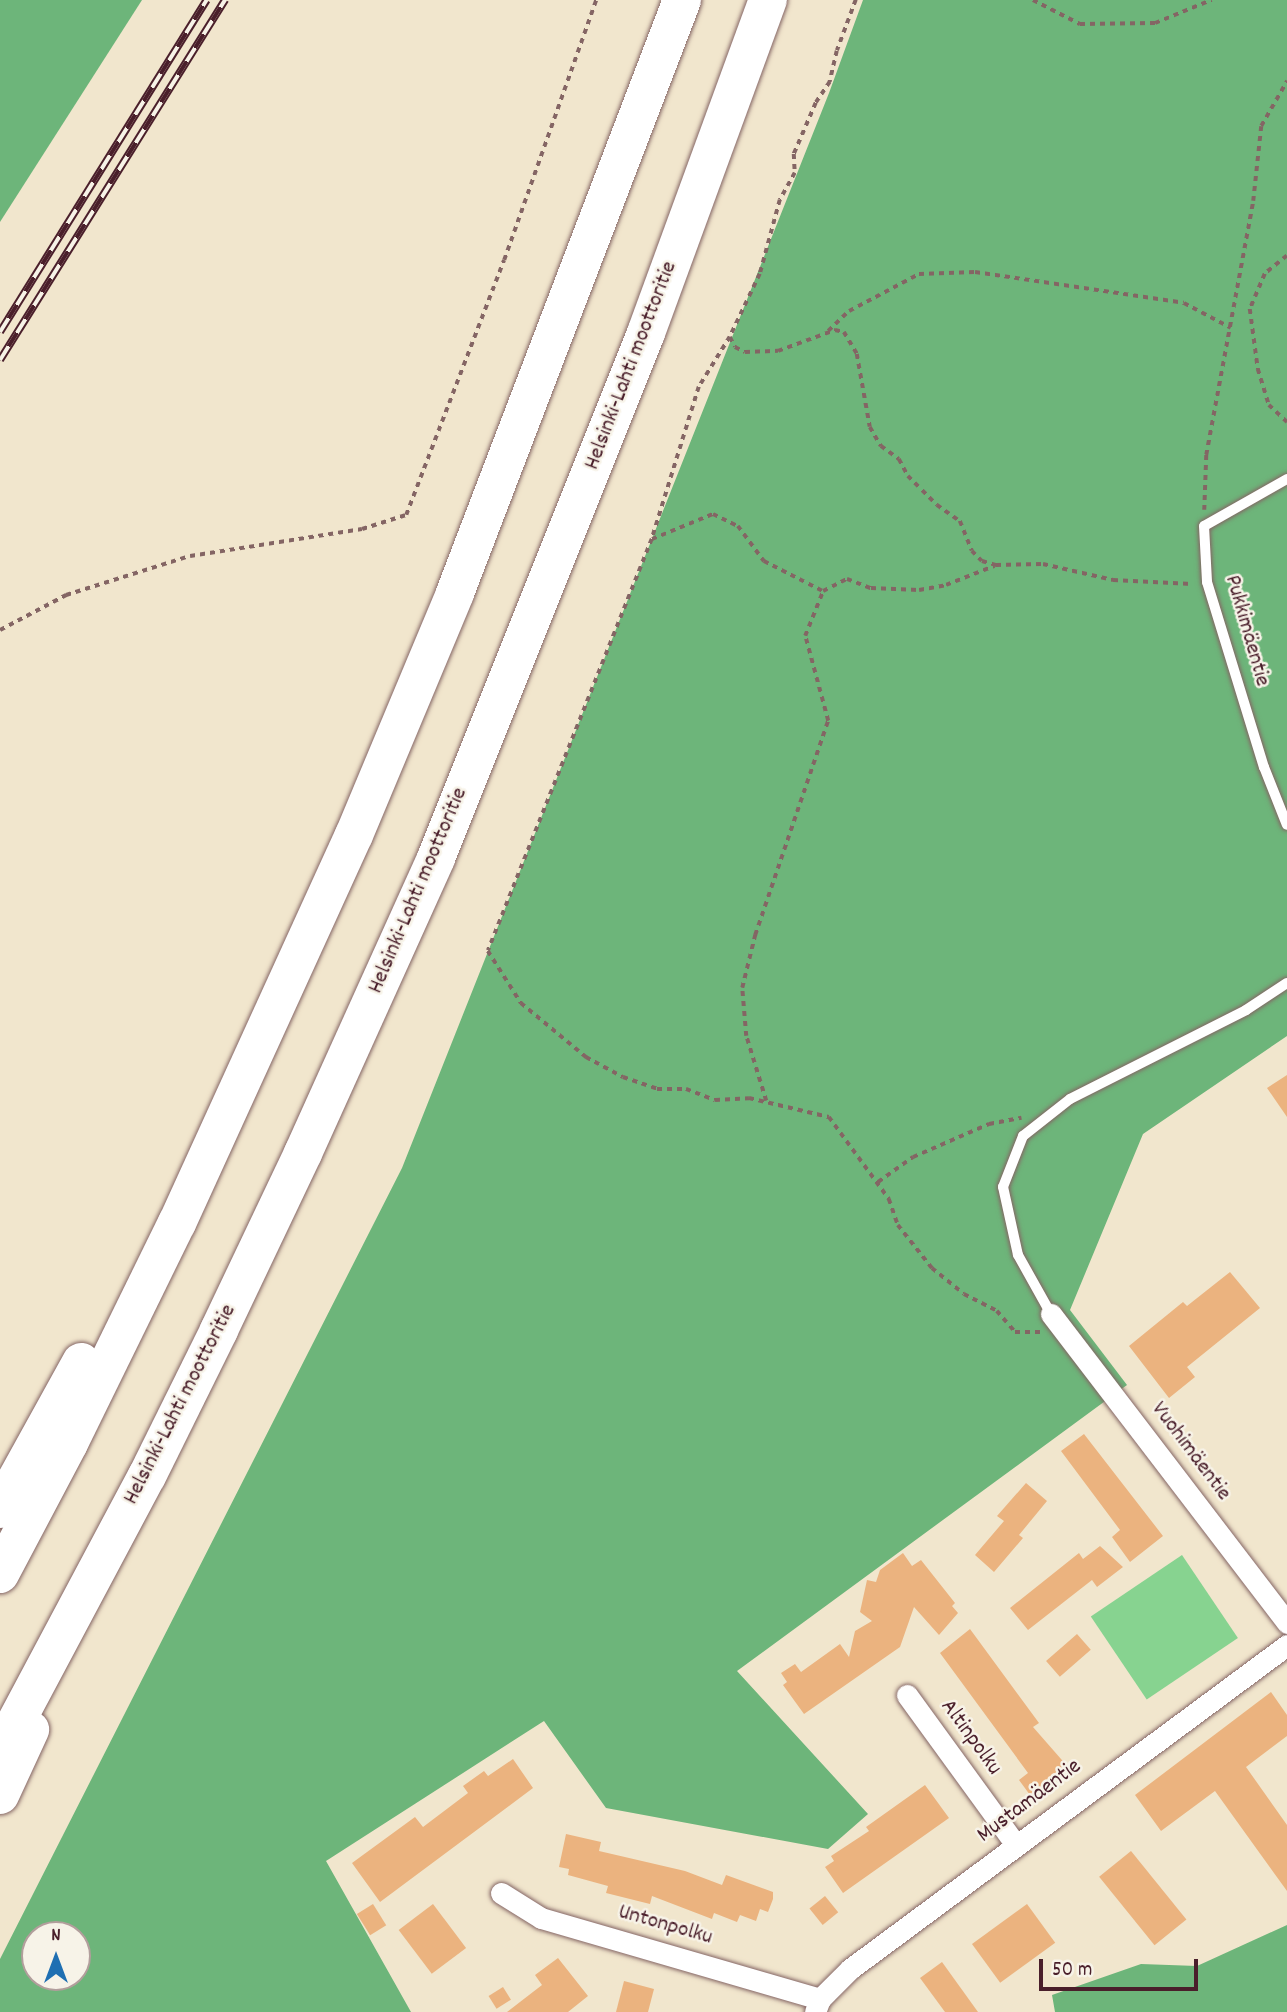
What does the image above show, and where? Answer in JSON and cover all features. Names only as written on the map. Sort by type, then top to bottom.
[{"type":"highway","points":[[0,1574],[69,1443],[177,1223],[338,870],[449,605],[682,0]]},
{"type":"highway","name":"Helsinki-Lahti moottoritie","points":[[0,1752],[147,1476],[303,1153],[436,858],[646,333],[768,0]]},
{"type":"highway","points":[[0,1509],[120,1289],[177,1223]]},
{"type":"highway","points":[[0,1795],[147,1476]]},
{"type":"street","name":"Vuohimäentie","points":[[1055,1320],[1287,1623]]},
{"type":"street","name":"Mustamäentie","points":[[818,2005],[850,1969],[1287,1645]]},
{"type":"street","name":"Altinpolku","points":[[906,1695],[1016,1845]]},
{"type":"street","name":"Untonpolku","points":[[501,1894],[541,1918],[818,2005]]},
{"type":"lane","points":[[1204,526],[1287,479]]},
{"type":"lane","name":"Pukkimäentie","points":[[1204,526],[1209,587],[1264,767],[1287,825]]},
{"type":"lane","points":[[1055,1320],[1018,1255],[1003,1187],[1023,1136],[1070,1099],[1246,1010],[1287,983]]},
{"type":"path","points":[[0,630],[66,595],[190,556],[362,529],[406,515],[504,260],[596,0]]},
{"type":"path","points":[[856,0],[837,51],[830,82],[812,110],[794,154],[794,173],[780,200],[760,274],[730,337],[699,387],[652,539],[488,951],[521,1003],[586,1057],[623,1077],[657,1089],[687,1089],[715,1100],[749,1098],[829,1117],[889,1199],[898,1225],[932,1268],[964,1294],[997,1311],[1015,1332],[1049,1332],[1055,1320]]},
{"type":"path","points":[[1033,0],[1080,24],[1155,23],[1211,0]]},
{"type":"path","points":[[1204,526],[1206,455],[1253,201],[1261,127],[1287,82]]},
{"type":"path","points":[[1287,256],[1265,274],[1250,309],[1258,369],[1269,405],[1287,422]]},
{"type":"path","points":[[826,333],[849,311],[919,274],[975,272],[1184,303],[1231,328]]},
{"type":"path","points":[[730,337],[735,347],[745,352],[757,353],[797,346],[835,330],[844,332],[857,354],[870,426],[881,446],[899,460],[908,476],[937,505],[960,521],[972,551],[982,561],[996,565],[1043,565],[1097,578],[1209,587]]},
{"type":"path","points":[[652,539],[713,514],[738,526],[764,561],[823,592]]},
{"type":"path","points":[[766,1101],[746,1036],[742,988],[755,935],[828,720],[805,636],[823,592],[847,579],[871,587],[919,590],[946,585],[996,565]]},
{"type":"path","points":[[878,1182],[913,1157],[989,1124],[1019,1117],[1041,1122]]},
{"type":"green space","points":[[0,0],[142,0],[0,222]]},
{"type":"green space","points":[[863,0],[1287,0],[1287,1036],[1143,1134],[1070,1310],[1127,1385],[737,1671],[868,1814],[828,1849],[606,1808],[544,1721],[326,1861],[411,2012],[0,2012],[0,1959],[402,1168],[829,93]]},
{"type":"green space","points":[[1182,1555],[1238,1638],[1147,1699],[1091,1617]]},
{"type":"green space","points":[[1287,1925],[1287,2012],[1055,2012],[1052,1995],[1141,1964],[1197,1966]]},
{"type":"building","points":[[1287,1075],[1287,1117],[1267,1088]]},
{"type":"building","points":[[1230,1272],[1260,1308],[1187,1367],[1195,1377],[1169,1398],[1129,1346],[1183,1302],[1187,1306]]},
{"type":"building","points":[[1084,1434],[1163,1536],[1130,1562],[1112,1537],[1120,1530],[1061,1451]]},
{"type":"building","points":[[1026,1483],[1047,1501],[1019,1535],[1023,1538],[994,1572],[975,1555],[1004,1521],[997,1516]]},
{"type":"building","points":[[1100,1546],[1123,1567],[1097,1587],[1092,1580],[1028,1630],[1010,1608],[1079,1553],[1083,1559]]},
{"type":"building","points":[[903,1553],[912,1566],[921,1560],[955,1603],[952,1606],[958,1613],[939,1635],[914,1607],[900,1647],[804,1714],[783,1685],[787,1682],[781,1673],[795,1664],[801,1672],[840,1644],[849,1657],[855,1631],[872,1621],[860,1612],[867,1580],[876,1582],[880,1570]]},
{"type":"building","points":[[970,1629],[1039,1723],[1033,1727],[1068,1767],[1030,1795],[1019,1780],[1028,1773],[940,1653]]},
{"type":"building","points":[[1077,1634],[1091,1650],[1060,1677],[1046,1661]]},
{"type":"building","points":[[1271,1692],[1287,1715],[1287,1736],[1246,1767],[1287,1825],[1287,1891],[1215,1791],[1161,1831],[1135,1795]]},
{"type":"building","points":[[513,1759],[533,1788],[380,1902],[352,1863],[415,1817],[423,1827],[468,1793],[463,1786],[484,1771],[488,1776]]},
{"type":"building","points":[[925,1785],[949,1818],[843,1893],[825,1867],[834,1861],[831,1856],[869,1831],[866,1827]]},
{"type":"building","points":[[566,1834],[601,1842],[599,1851],[685,1871],[722,1885],[726,1875],[773,1892],[773,1899],[768,1912],[760,1909],[756,1921],[740,1915],[737,1922],[714,1913],[712,1919],[652,1896],[650,1904],[606,1893],[608,1886],[568,1875],[569,1869],[559,1867]]},
{"type":"building","points":[[1131,1851],[1186,1919],[1155,1945],[1099,1877]]},
{"type":"building","points":[[825,1896],[838,1912],[823,1925],[809,1909]]},
{"type":"building","points":[[373,1904],[386,1925],[370,1935],[357,1914]]},
{"type":"building","points":[[433,1904],[466,1948],[432,1974],[399,1930]]},
{"type":"building","points":[[1027,1904],[1055,1943],[1000,1983],[972,1944]]},
{"type":"building","points":[[558,1958],[588,1996],[568,2012],[507,2012],[542,1985],[535,1975]]},
{"type":"building","points":[[942,1962],[978,2012],[945,2012],[920,1978]]},
{"type":"building","points":[[624,1981],[654,1989],[648,2012],[616,2012]]},
{"type":"building","points":[[503,1987],[511,2000],[497,2009],[489,1996]]},
{"type":"railway","points":[[0,332],[207,0]]},
{"type":"railway","points":[[0,360],[225,0]]}]
